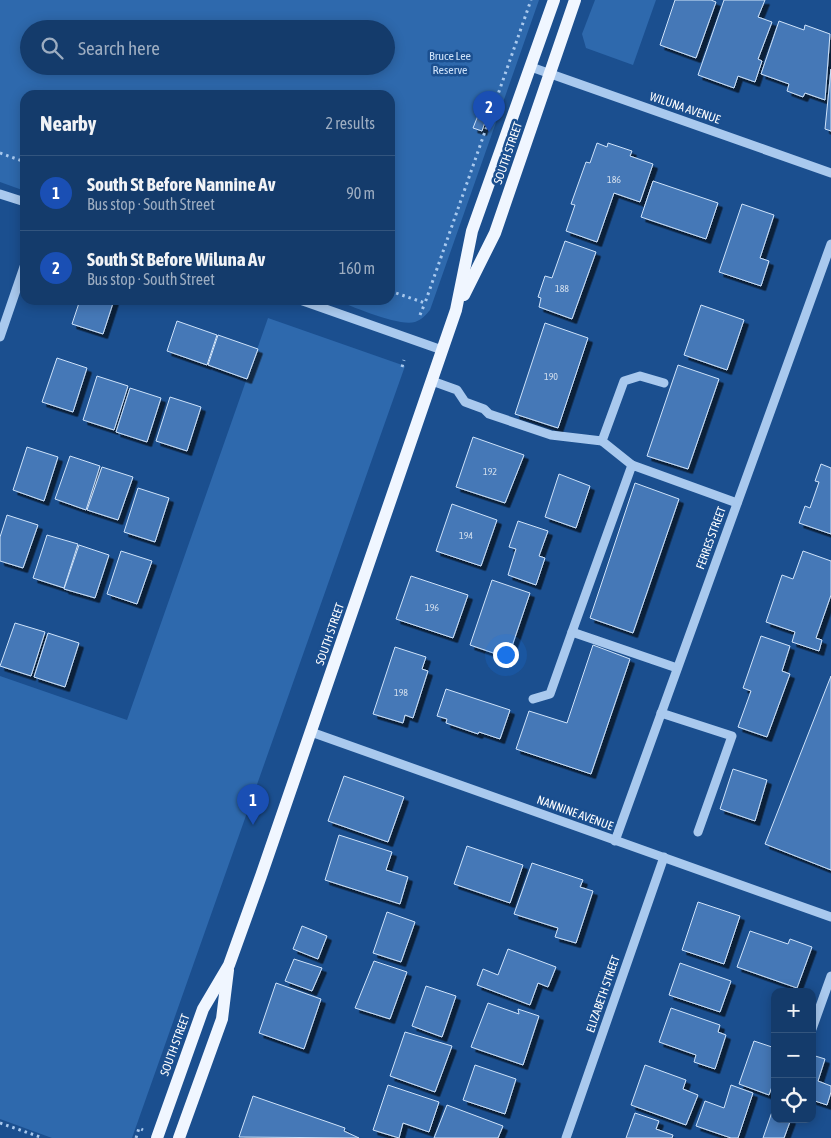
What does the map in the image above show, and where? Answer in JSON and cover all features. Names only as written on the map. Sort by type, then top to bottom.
[{"type":"main road","name":"SOUTH STREET","points":[[456,310],[472,231],[554,0]]},
{"type":"main road","name":"SOUTH STREET","points":[[157,1138],[203,1009],[228,966],[311,732],[456,310],[495,233],[575,0]]},
{"type":"main road","name":"SOUTH STREET","points":[[179,1138],[222,1019],[228,966]]},
{"type":"street","name":"WILUNA AVENUE","points":[[531,67],[831,173]]},
{"type":"street","points":[[0,194],[20,200]]},
{"type":"street","name":"FERRES STREET","points":[[615,840],[831,244]]},
{"type":"street","points":[[0,338],[20,279]]},
{"type":"street","points":[[314,305],[442,350]]},
{"type":"street","points":[[602,441],[624,381],[640,376],[664,383]]},
{"type":"street","points":[[432,381],[457,390],[465,402],[484,409],[489,414],[551,436],[602,441],[632,465],[737,503]]},
{"type":"street","points":[[534,699],[550,694],[632,465]]},
{"type":"street","points":[[572,632],[677,668]]},
{"type":"street","points":[[662,713],[732,736],[698,832]]},
{"type":"street","name":"NANNINE AVENUE","points":[[311,732],[831,917]]},
{"type":"street","name":"ELIZABETH STREET","points":[[566,1138],[664,857]]},
{"type":"street","points":[[816,1017],[831,976]]},
{"type":"path","points":[[420,315],[531,0]]},
{"type":"path","points":[[0,153],[20,160]]},
{"type":"path","points":[[395,293],[425,303]]},
{"type":"path","points":[[402,367],[404,360]]},
{"type":"path","points":[[0,1123],[43,1138]]},
{"type":"green space","name":"Bruce Lee Reserve","points":[[0,0],[539,0],[430,310],[415,322],[398,322],[348,305],[395,305],[395,90],[20,90],[20,189],[0,182]]},
{"type":"green space","points":[[595,0],[656,0],[633,65],[586,48],[582,34]]},
{"type":"green space","points":[[268,318],[405,366],[132,1138],[52,1138],[0,1119],[0,676],[127,720]]},
{"type":"building","points":[[675,0],[711,0],[716,2],[696,58],[660,45]]},
{"type":"building","points":[[724,0],[765,0],[758,17],[772,22],[758,59],[762,61],[755,82],[738,76],[734,88],[698,75]]},
{"type":"building","points":[[779,21],[804,30],[805,25],[830,34],[825,100],[805,93],[803,97],[787,91],[789,84],[761,74]]},
{"type":"building","points":[[831,69],[831,131],[825,129]]},
{"type":"building","points":[[479,113],[487,116],[482,131],[473,128]]},
{"type":"building","points":[[597,143],[607,147],[608,143],[632,151],[630,156],[653,164],[640,202],[614,193],[597,242],[566,231],[575,205],[571,204],[586,162],[590,163]]},
{"type":"building","points":[[653,181],[718,203],[706,239],[641,217]]},
{"type":"building","points":[[742,204],[774,215],[760,258],[769,261],[761,286],[719,272]]},
{"type":"building","points":[[565,241],[596,252],[572,319],[539,307],[541,298],[538,297],[545,276],[552,278]]},
{"type":"building","points":[[78,305],[112,305],[103,334],[72,324]]},
{"type":"building","points":[[701,305],[744,320],[727,370],[684,355]]},
{"type":"building","points":[[177,321],[217,335],[207,365],[167,351]]},
{"type":"building","points":[[545,323],[588,338],[558,428],[515,414]]},
{"type":"building","points":[[218,335],[258,349],[247,379],[208,365]]},
{"type":"building","points":[[57,358],[87,368],[73,412],[42,402]]},
{"type":"building","points":[[678,365],[719,379],[688,469],[647,456]]},
{"type":"building","points":[[97,376],[128,386],[114,430],[83,420]]},
{"type":"building","points":[[130,388],[161,398],[147,442],[116,432]]},
{"type":"building","points":[[170,397],[201,407],[187,451],[156,441]]},
{"type":"building","points":[[473,437],[524,455],[505,503],[456,487]]},
{"type":"building","points":[[27,447],[58,457],[44,501],[13,490]]},
{"type":"building","points":[[70,456],[100,466],[86,510],[55,499]]},
{"type":"building","points":[[821,464],[831,468],[831,534],[799,523],[805,506],[810,508],[819,482],[815,481]]},
{"type":"building","points":[[102,467],[133,477],[118,520],[87,510]]},
{"type":"building","points":[[559,474],[590,486],[576,528],[545,517]]},
{"type":"building","points":[[635,483],[679,499],[633,633],[590,618]]},
{"type":"building","points":[[138,488],[169,498],[155,542],[124,532]]},
{"type":"building","points":[[452,504],[497,520],[481,566],[436,551]]},
{"type":"building","points":[[7,515],[38,525],[23,568],[0,561],[0,537]]},
{"type":"building","points":[[518,521],[548,531],[539,556],[545,558],[536,585],[508,575],[516,549],[509,547]]},
{"type":"building","points":[[47,535],[78,544],[64,588],[33,578]]},
{"type":"building","points":[[79,545],[109,555],[95,598],[64,589]]},
{"type":"building","points":[[121,551],[152,561],[137,604],[107,594]]},
{"type":"building","points":[[803,551],[831,561],[831,595],[816,638],[822,640],[819,651],[792,642],[795,632],[766,622],[782,575],[793,579]]},
{"type":"building","points":[[411,576],[468,595],[453,638],[396,619]]},
{"type":"building","points":[[492,580],[530,593],[508,658],[470,645]]},
{"type":"building","points":[[15,623],[45,632],[31,676],[0,666]]},
{"type":"building","points":[[48,633],[79,643],[65,687],[34,677]]},
{"type":"building","points":[[761,636],[790,646],[782,671],[790,674],[767,737],[738,727],[751,691],[743,688]]},
{"type":"building","points":[[593,645],[630,659],[591,774],[516,749],[529,711],[567,723]]},
{"type":"building","points":[[395,647],[426,657],[422,669],[428,671],[413,718],[405,715],[403,723],[373,714]]},
{"type":"building","points":[[831,676],[831,870],[765,844]]},
{"type":"building","points":[[446,689],[510,710],[500,739],[446,723],[447,719],[437,716]]},
{"type":"building","points":[[733,769],[767,780],[755,821],[720,809]]},
{"type":"building","points":[[344,776],[404,797],[388,842],[328,821]]},
{"type":"building","points":[[339,835],[392,852],[386,870],[408,877],[400,904],[325,880]]},
{"type":"building","points":[[467,846],[523,865],[510,903],[454,884]]},
{"type":"building","points":[[532,863],[583,880],[580,887],[593,891],[576,943],[555,937],[558,928],[514,914]]},
{"type":"building","points":[[698,902],[740,916],[724,964],[682,950]]},
{"type":"building","points":[[387,912],[415,922],[401,962],[373,953]]},
{"type":"building","points":[[302,926],[327,936],[318,959],[293,949]]},
{"type":"building","points":[[750,931],[788,944],[790,939],[812,947],[797,988],[737,967]]},
{"type":"building","points":[[508,949],[556,967],[548,987],[538,983],[530,1005],[477,985],[483,969],[498,975]]},
{"type":"building","points":[[294,959],[322,968],[312,991],[285,981]]},
{"type":"building","points":[[374,961],[407,972],[390,1019],[355,1008]]},
{"type":"building","points":[[680,963],[731,981],[720,1012],[669,995]]},
{"type":"building","points":[[276,983],[321,999],[304,1049],[259,1033]]},
{"type":"building","points":[[426,986],[456,996],[442,1037],[412,1026]]},
{"type":"building","points":[[488,1003],[519,1014],[518,1009],[539,1016],[523,1065],[471,1047]]},
{"type":"building","points":[[671,1008],[720,1025],[718,1032],[726,1035],[715,1069],[694,1062],[696,1055],[659,1042]]},
{"type":"building","points":[[405,1032],[452,1046],[435,1092],[390,1076]]},
{"type":"building","points":[[754,1041],[771,1047],[771,1089],[769,1095],[739,1084]]},
{"type":"building","points":[[816,1056],[825,1059],[818,1081],[831,1086],[827,1105],[816,1101]]},
{"type":"building","points":[[475,1065],[516,1079],[505,1114],[463,1100]]},
{"type":"building","points":[[645,1065],[686,1080],[683,1089],[698,1095],[686,1125],[631,1105]]},
{"type":"building","points":[[388,1085],[439,1102],[429,1132],[403,1123],[399,1138],[373,1130]]},
{"type":"building","points":[[731,1085],[753,1093],[738,1138],[731,1138],[696,1126],[705,1101],[724,1108]]},
{"type":"building","points":[[253,1096],[345,1128],[344,1131],[359,1138],[239,1137]]},
{"type":"building","points":[[447,1105],[503,1126],[498,1138],[434,1138]]},
{"type":"building","points":[[635,1113],[659,1121],[656,1129],[673,1135],[672,1138],[626,1138]]},
{"type":"building","points":[[771,1115],[771,1123],[790,1123],[784,1138],[763,1138]]},
{"type":"place","name":"South St Before Wiluna Av","points":[[489,132]]},
{"type":"place","name":"South St Before Nannine Av","points":[[253,825]]}]
